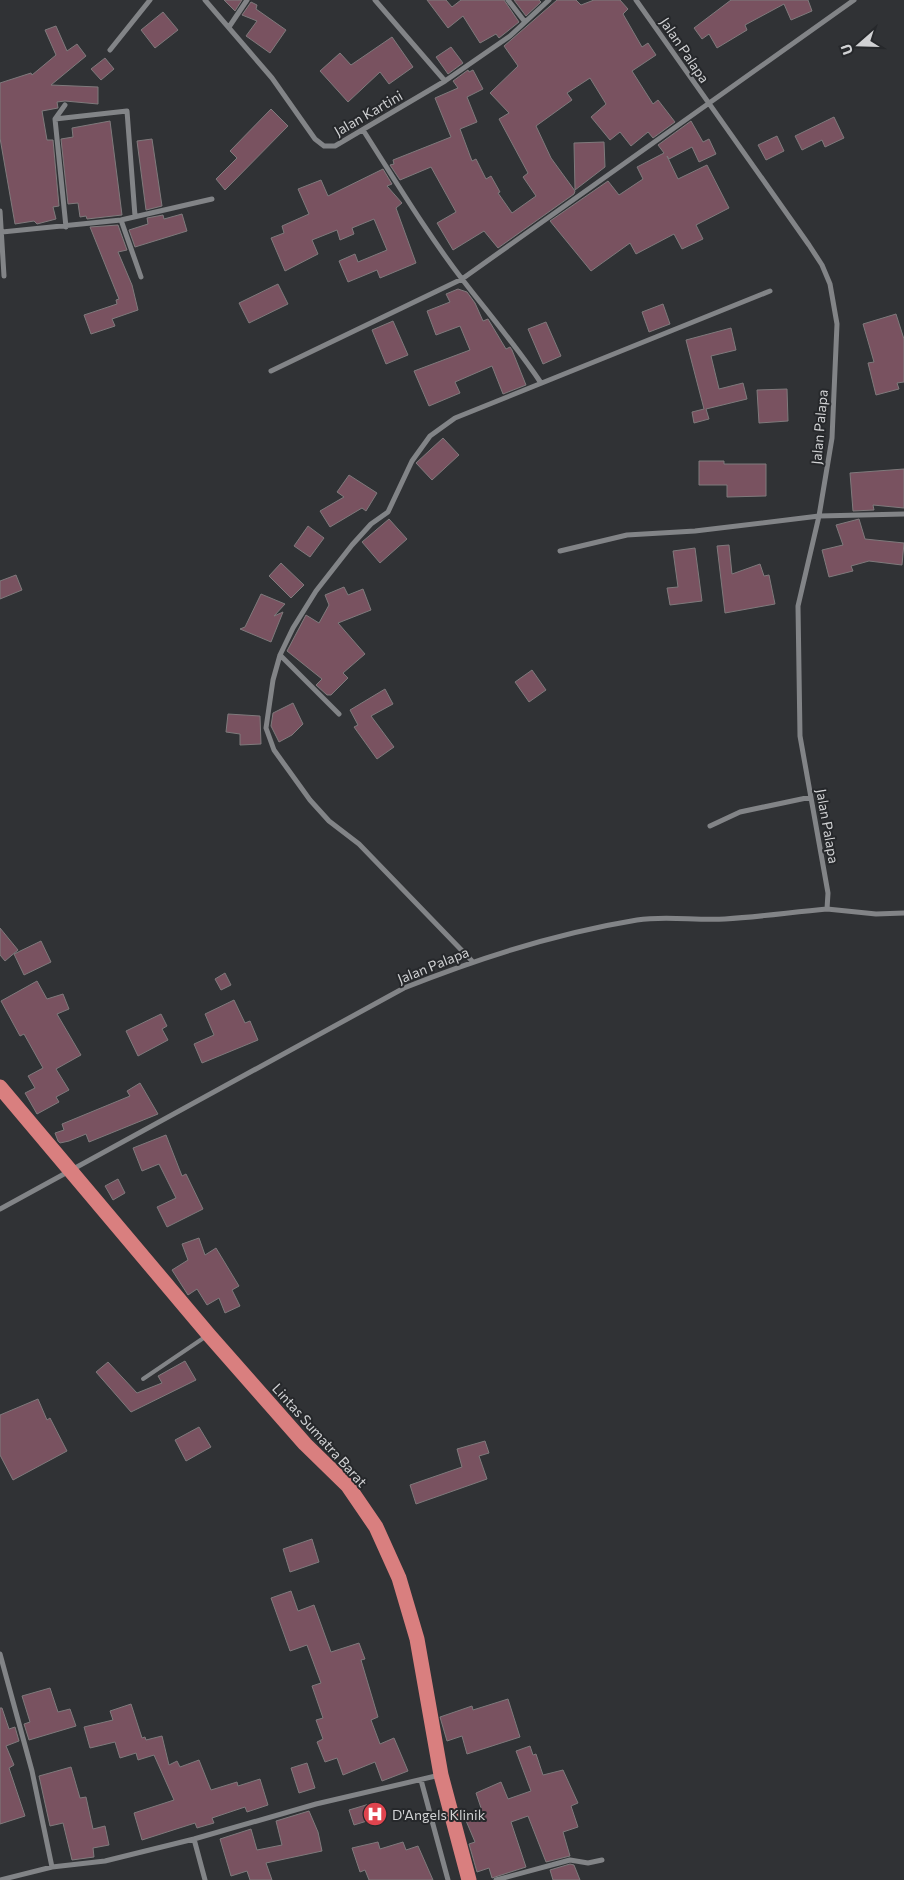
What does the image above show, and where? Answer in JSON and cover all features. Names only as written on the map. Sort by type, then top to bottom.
[{"type":"highway","name":"Lintas Sumatra Barat","points":[[0,1087],[209,1334],[305,1444],[348,1486],[376,1527],[399,1578],[417,1639],[441,1775],[469,1880]]},
{"type":"street","points":[[110,50],[150,0]]},
{"type":"street","name":"Jalan Kartini","points":[[205,0],[272,78],[315,140],[324,146],[334,146],[445,81],[510,36],[549,0]]},
{"type":"street","points":[[229,27],[247,0]]},
{"type":"street","points":[[375,0],[445,81]]},
{"type":"street","points":[[508,0],[525,22]]},
{"type":"street","name":"Jalan Palapa","points":[[0,1209],[404,988],[472,961],[573,932],[639,920],[674,917],[723,919],[827,909],[828,893],[800,736],[798,606],[819,516],[832,438],[837,324],[830,284],[822,265],[809,245],[636,0]]},
{"type":"street","points":[[271,371],[462,279],[854,0]]},
{"type":"street","points":[[65,105],[55,119],[66,227]]},
{"type":"street","points":[[55,119],[128,111],[135,216]]},
{"type":"street","points":[[363,130],[411,206],[462,279],[513,342],[541,383]]},
{"type":"street","points":[[2,232],[121,220],[212,200]]},
{"type":"street","points":[[0,211],[4,276]]},
{"type":"street","points":[[121,220],[141,277]]},
{"type":"street","points":[[472,961],[379,863],[359,844],[329,821],[310,800],[274,750],[266,728],[273,680],[280,655],[293,628],[316,591],[371,524],[388,512],[412,461],[430,436],[455,418],[770,291]]},
{"type":"street","points":[[560,551],[627,535],[695,531],[819,516],[904,514]]},
{"type":"street","points":[[280,655],[339,714]]},
{"type":"street","points":[[710,826],[740,812],[811,797]]},
{"type":"street","points":[[827,909],[876,914],[904,912]]},
{"type":"street","points":[[0,1654],[32,1771],[52,1867]]},
{"type":"street","points":[[0,1880],[52,1867],[105,1861],[194,1839],[316,1804],[441,1775]]},
{"type":"street","points":[[421,1780],[448,1880]]},
{"type":"street","points":[[194,1839],[205,1880]]},
{"type":"street","points":[[496,1880],[570,1860],[588,1863],[602,1860]]},
{"type":"lane","points":[[143,1379],[209,1334]]},
{"type":"building","points":[[224,0],[242,0],[235,11]]},
{"type":"building","points":[[427,0],[446,0],[452,7],[461,0],[504,0],[519,22],[499,38],[496,34],[480,43],[463,16],[448,28]]},
{"type":"building","points":[[514,0],[539,0],[541,2],[526,16]]},
{"type":"building","points":[[557,0],[576,0],[581,5],[594,0],[620,0],[628,9],[623,14],[642,47],[648,43],[656,55],[632,71],[653,104],[658,100],[675,122],[653,138],[648,132],[631,146],[620,132],[610,140],[591,117],[606,104],[590,78],[567,93],[572,100],[536,126],[551,158],[575,191],[574,194],[498,248],[484,231],[453,250],[437,223],[456,212],[431,167],[400,180],[390,165],[394,164],[393,160],[451,137],[435,98],[458,88],[453,81],[468,70],[469,72],[473,70],[483,89],[467,97],[477,122],[460,129],[472,161],[476,159],[486,179],[491,176],[500,192],[498,193],[512,213],[536,196],[523,177],[528,173],[499,119],[509,113],[490,93],[518,66],[504,46]]},
{"type":"building","points":[[731,0],[808,0],[812,11],[791,20],[784,4],[745,25],[747,30],[717,48],[709,34],[702,39],[694,28]]},
{"type":"building","points":[[251,2],[257,5],[256,9],[286,30],[270,53],[246,36],[257,21],[242,15]]},
{"type":"building","points":[[163,12],[178,30],[155,48],[141,30]]},
{"type":"building","points":[[56,26],[67,51],[77,44],[86,56],[51,85],[98,87],[98,104],[57,102],[58,108],[42,111],[47,140],[53,140],[59,206],[53,207],[56,219],[37,224],[34,221],[15,224],[0,138],[0,83],[31,73],[32,75],[56,55],[45,30]]},
{"type":"building","points":[[392,37],[413,67],[389,84],[380,72],[348,102],[320,71],[340,53],[351,65]]},
{"type":"building","points":[[451,47],[463,63],[448,74],[436,57]]},
{"type":"building","points":[[105,58],[114,69],[101,80],[91,69]]},
{"type":"building","points":[[271,109],[288,126],[225,190],[216,179],[237,158],[230,151]]},
{"type":"building","points":[[834,117],[844,138],[825,147],[822,140],[802,150],[795,136]]},
{"type":"building","points":[[110,121],[122,215],[87,219],[86,216],[80,217],[78,203],[68,204],[61,139],[73,137],[72,128]]},
{"type":"building","points":[[691,121],[703,142],[709,139],[716,154],[699,162],[692,147],[669,159],[667,156],[678,179],[707,165],[729,208],[696,225],[703,239],[682,249],[674,234],[636,254],[630,243],[591,271],[550,221],[608,181],[619,195],[643,179],[637,167],[664,153],[658,145]]},
{"type":"building","points":[[777,136],[784,151],[766,160],[758,145]]},
{"type":"building","points":[[152,139],[162,206],[146,210],[137,141]]},
{"type":"building","points":[[604,142],[605,167],[575,190],[574,143]]},
{"type":"building","points":[[383,169],[392,184],[387,186],[402,203],[396,208],[416,263],[380,278],[377,270],[348,282],[339,261],[355,254],[358,262],[387,250],[374,219],[352,228],[354,234],[340,240],[337,230],[312,240],[318,254],[285,271],[271,238],[284,233],[282,226],[309,214],[298,189],[321,180],[328,196]]},
{"type":"building","points":[[182,214],[187,231],[135,247],[129,230],[148,224],[147,218],[163,215],[164,219]]},
{"type":"building","points":[[118,225],[127,250],[118,252],[132,285],[138,310],[112,319],[115,326],[91,334],[84,315],[117,304],[116,300],[119,299],[90,227]]},
{"type":"building","points":[[278,284],[288,304],[249,323],[239,303]]},
{"type":"building","points":[[458,289],[467,292],[475,303],[483,321],[488,319],[506,349],[510,347],[526,385],[503,394],[492,366],[455,382],[460,393],[429,406],[414,371],[470,350],[460,326],[436,335],[427,311],[450,302],[446,294]]},
{"type":"building","points":[[663,304],[670,324],[649,332],[642,312]]},
{"type":"building","points":[[896,314],[904,339],[904,382],[897,383],[899,389],[876,395],[868,363],[874,362],[863,324]]},
{"type":"building","points":[[393,321],[408,355],[386,364],[372,330]]},
{"type":"building","points":[[546,322],[561,356],[543,364],[528,329]]},
{"type":"building","points":[[731,328],[736,350],[711,356],[719,389],[743,383],[747,399],[706,409],[709,419],[694,423],[692,412],[704,409],[686,340]]},
{"type":"building","points":[[787,389],[788,421],[759,423],[757,390]]},
{"type":"building","points":[[443,438],[459,455],[432,480],[416,463]]},
{"type":"building","points":[[699,461],[724,461],[724,464],[766,464],[766,496],[727,497],[727,485],[699,485]]},
{"type":"building","points":[[904,469],[904,508],[873,505],[874,510],[853,511],[850,473]]},
{"type":"building","points":[[349,475],[377,493],[366,511],[362,508],[330,527],[320,511],[344,497],[337,492]]},
{"type":"building","points":[[389,519],[407,539],[380,563],[362,542]]},
{"type":"building","points":[[859,519],[865,539],[904,543],[902,565],[869,561],[851,566],[853,571],[829,577],[822,550],[843,545],[836,525]]},
{"type":"building","points":[[308,526],[324,538],[310,557],[294,546]]},
{"type":"building","points":[[729,545],[732,574],[760,564],[764,576],[769,575],[775,604],[725,613],[717,546]]},
{"type":"building","points":[[695,548],[702,601],[670,605],[667,588],[678,587],[673,551]]},
{"type":"building","points":[[281,563],[304,585],[291,598],[269,576]]},
{"type":"building","points":[[16,575],[22,590],[0,599],[0,581]]},
{"type":"building","points":[[344,587],[348,595],[363,589],[371,610],[338,623],[365,654],[343,673],[348,678],[331,695],[327,695],[316,685],[322,679],[287,651],[306,615],[319,623],[329,605],[325,595]]},
{"type":"building","points":[[261,594],[285,604],[274,616],[283,612],[271,642],[240,629],[245,627]]},
{"type":"building","points":[[532,670],[546,690],[529,702],[515,682]]},
{"type":"building","points":[[385,689],[393,704],[371,716],[394,747],[377,759],[354,727],[358,725],[350,710]]},
{"type":"building","points":[[293,703],[303,724],[292,735],[279,742],[271,726],[273,713]]},
{"type":"building","points":[[228,714],[260,716],[261,744],[240,745],[240,734],[226,732]]},
{"type":"building","points":[[0,928],[18,950],[5,961],[0,955]]},
{"type":"building","points":[[41,941],[51,962],[24,975],[14,954]]},
{"type":"building","points":[[225,973],[231,985],[221,990],[215,979]]},
{"type":"building","points":[[37,981],[47,999],[63,994],[69,1009],[57,1014],[81,1055],[56,1069],[69,1090],[56,1097],[59,1102],[37,1114],[25,1093],[35,1088],[28,1076],[43,1068],[24,1034],[20,1036],[1,1001]]},
{"type":"building","points":[[234,1000],[245,1023],[250,1021],[258,1040],[202,1063],[194,1044],[214,1035],[205,1014]]},
{"type":"building","points":[[161,1014],[167,1026],[162,1029],[168,1040],[138,1056],[126,1031]]},
{"type":"building","points":[[140,1083],[158,1114],[89,1142],[86,1134],[69,1141],[60,1143],[58,1141],[55,1133],[64,1130],[62,1124],[130,1096],[127,1091]]},
{"type":"building","points":[[166,1135],[182,1176],[186,1174],[203,1209],[167,1227],[157,1207],[176,1198],[159,1164],[142,1171],[133,1148]]},
{"type":"building","points":[[118,1179],[125,1193],[113,1200],[105,1186]]},
{"type":"building","points":[[199,1238],[205,1255],[216,1248],[239,1286],[232,1290],[240,1306],[225,1313],[219,1298],[207,1305],[197,1289],[188,1295],[172,1270],[188,1260],[182,1244]]},
{"type":"building","points":[[185,1361],[196,1380],[131,1412],[96,1372],[108,1362],[137,1393],[162,1383],[158,1376]]},
{"type":"building","points":[[38,1399],[47,1420],[50,1418],[67,1451],[13,1480],[0,1455],[0,1415]]},
{"type":"building","points":[[199,1427],[211,1447],[186,1461],[175,1440]]},
{"type":"building","points":[[485,1441],[489,1453],[479,1456],[487,1479],[416,1504],[410,1485],[462,1467],[457,1449]]},
{"type":"building","points":[[312,1539],[319,1562],[290,1572],[283,1549]]},
{"type":"building","points":[[291,1591],[298,1611],[314,1605],[331,1652],[359,1643],[365,1659],[361,1660],[378,1717],[371,1720],[380,1744],[394,1738],[408,1771],[382,1781],[375,1762],[343,1775],[337,1758],[325,1762],[317,1742],[323,1739],[316,1720],[323,1718],[312,1686],[321,1683],[307,1645],[290,1651],[271,1598]]},
{"type":"building","points":[[50,1688],[58,1712],[70,1709],[76,1726],[29,1740],[24,1724],[30,1722],[22,1696]]},
{"type":"building","points":[[508,1699],[520,1737],[467,1754],[462,1736],[447,1741],[440,1717],[472,1706],[473,1710]]},
{"type":"building","points":[[131,1704],[142,1738],[145,1737],[146,1740],[162,1736],[169,1765],[177,1761],[180,1767],[199,1760],[211,1790],[237,1782],[238,1786],[260,1779],[268,1805],[247,1812],[245,1807],[212,1818],[214,1823],[197,1828],[195,1823],[142,1840],[134,1813],[174,1800],[154,1755],[138,1760],[136,1753],[120,1758],[115,1742],[90,1748],[84,1727],[113,1720],[110,1711]]},
{"type":"building","points":[[0,1708],[2,1708],[9,1729],[15,1727],[19,1741],[6,1746],[14,1765],[9,1768],[25,1816],[0,1824]]},
{"type":"building","points":[[530,1746],[533,1755],[536,1754],[543,1775],[563,1770],[578,1803],[571,1806],[578,1827],[563,1832],[570,1856],[546,1862],[528,1816],[511,1822],[526,1867],[492,1878],[489,1868],[477,1872],[469,1844],[475,1842],[464,1816],[481,1808],[476,1793],[501,1782],[508,1799],[531,1791],[516,1751]]},
{"type":"building","points":[[307,1763],[315,1788],[299,1793],[291,1768]]},
{"type":"building","points":[[71,1767],[80,1798],[86,1797],[93,1829],[105,1826],[109,1845],[93,1848],[94,1857],[72,1860],[63,1823],[50,1826],[39,1776]]},
{"type":"building","points":[[376,1802],[380,1817],[354,1825],[349,1810]]},
{"type":"building","points":[[309,1811],[318,1832],[322,1851],[266,1863],[272,1880],[250,1880],[247,1871],[231,1876],[220,1839],[251,1829],[257,1850],[282,1845],[276,1821]]},
{"type":"building","points":[[378,1842],[380,1849],[403,1842],[406,1850],[418,1846],[433,1880],[369,1880],[365,1870],[360,1872],[352,1848]]},
{"type":"building","points":[[570,1864],[574,1865],[580,1880],[553,1880],[550,1870]]},
{"type":"place","name":"D'Angels Klinik","points":[[375,1814]]}]
